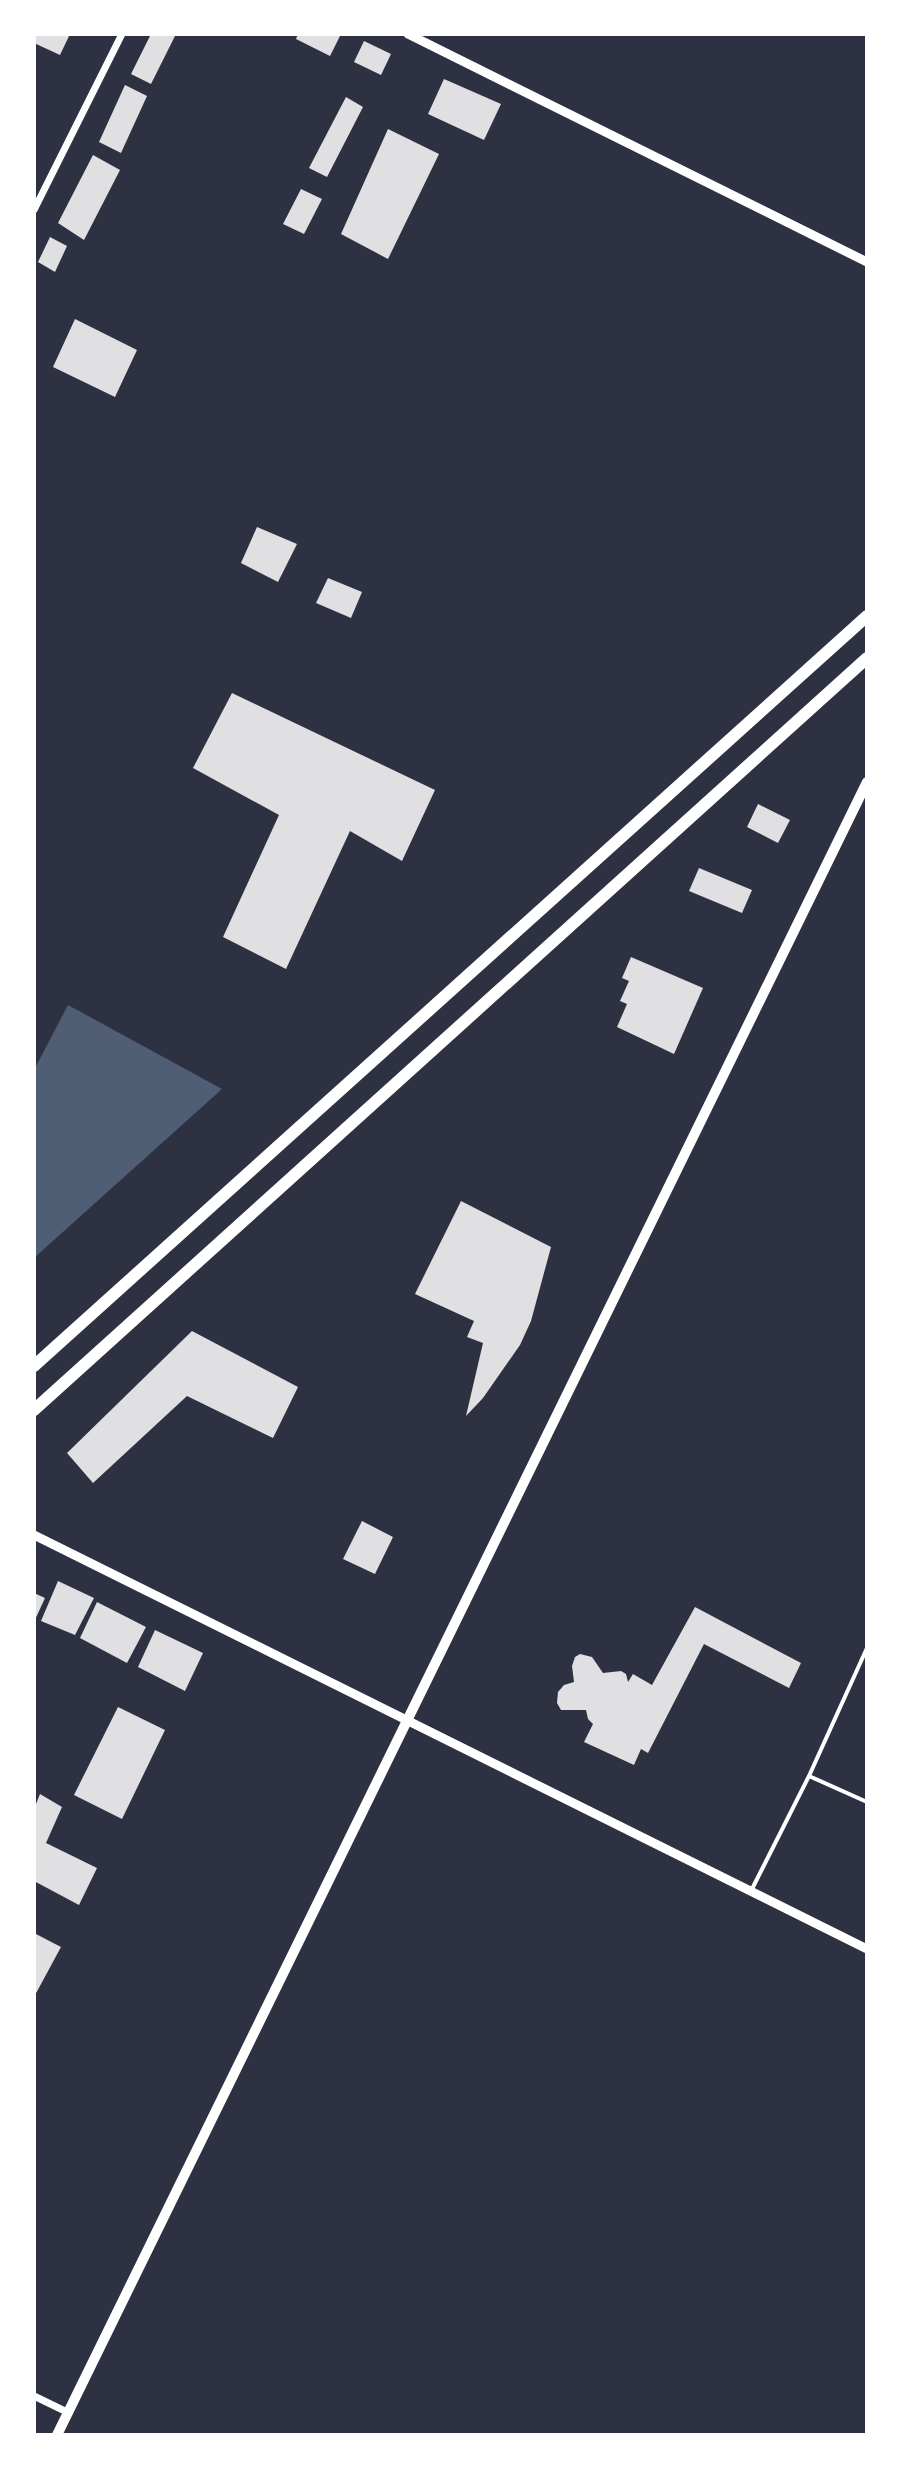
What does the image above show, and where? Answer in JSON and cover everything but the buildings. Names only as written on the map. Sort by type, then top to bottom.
[{"type":"highway","points":[[34,1366],[867,616]]},
{"type":"highway","points":[[34,1410],[867,658]]},
{"type":"main road","points":[[57,2435],[867,782]]},
{"type":"street","points":[[34,210],[122,34]]},
{"type":"street","points":[[408,34],[867,262]]},
{"type":"street","points":[[34,1535],[867,1949]]},
{"type":"street","points":[[34,2396],[69,2413]]},
{"type":"lane","points":[[751,1892],[809,1776],[867,1648]]},
{"type":"lane","points":[[809,1776],[867,1802]]},
{"type":"water","points":[[68,1005],[222,1089],[34,1258],[34,1070]]}]
